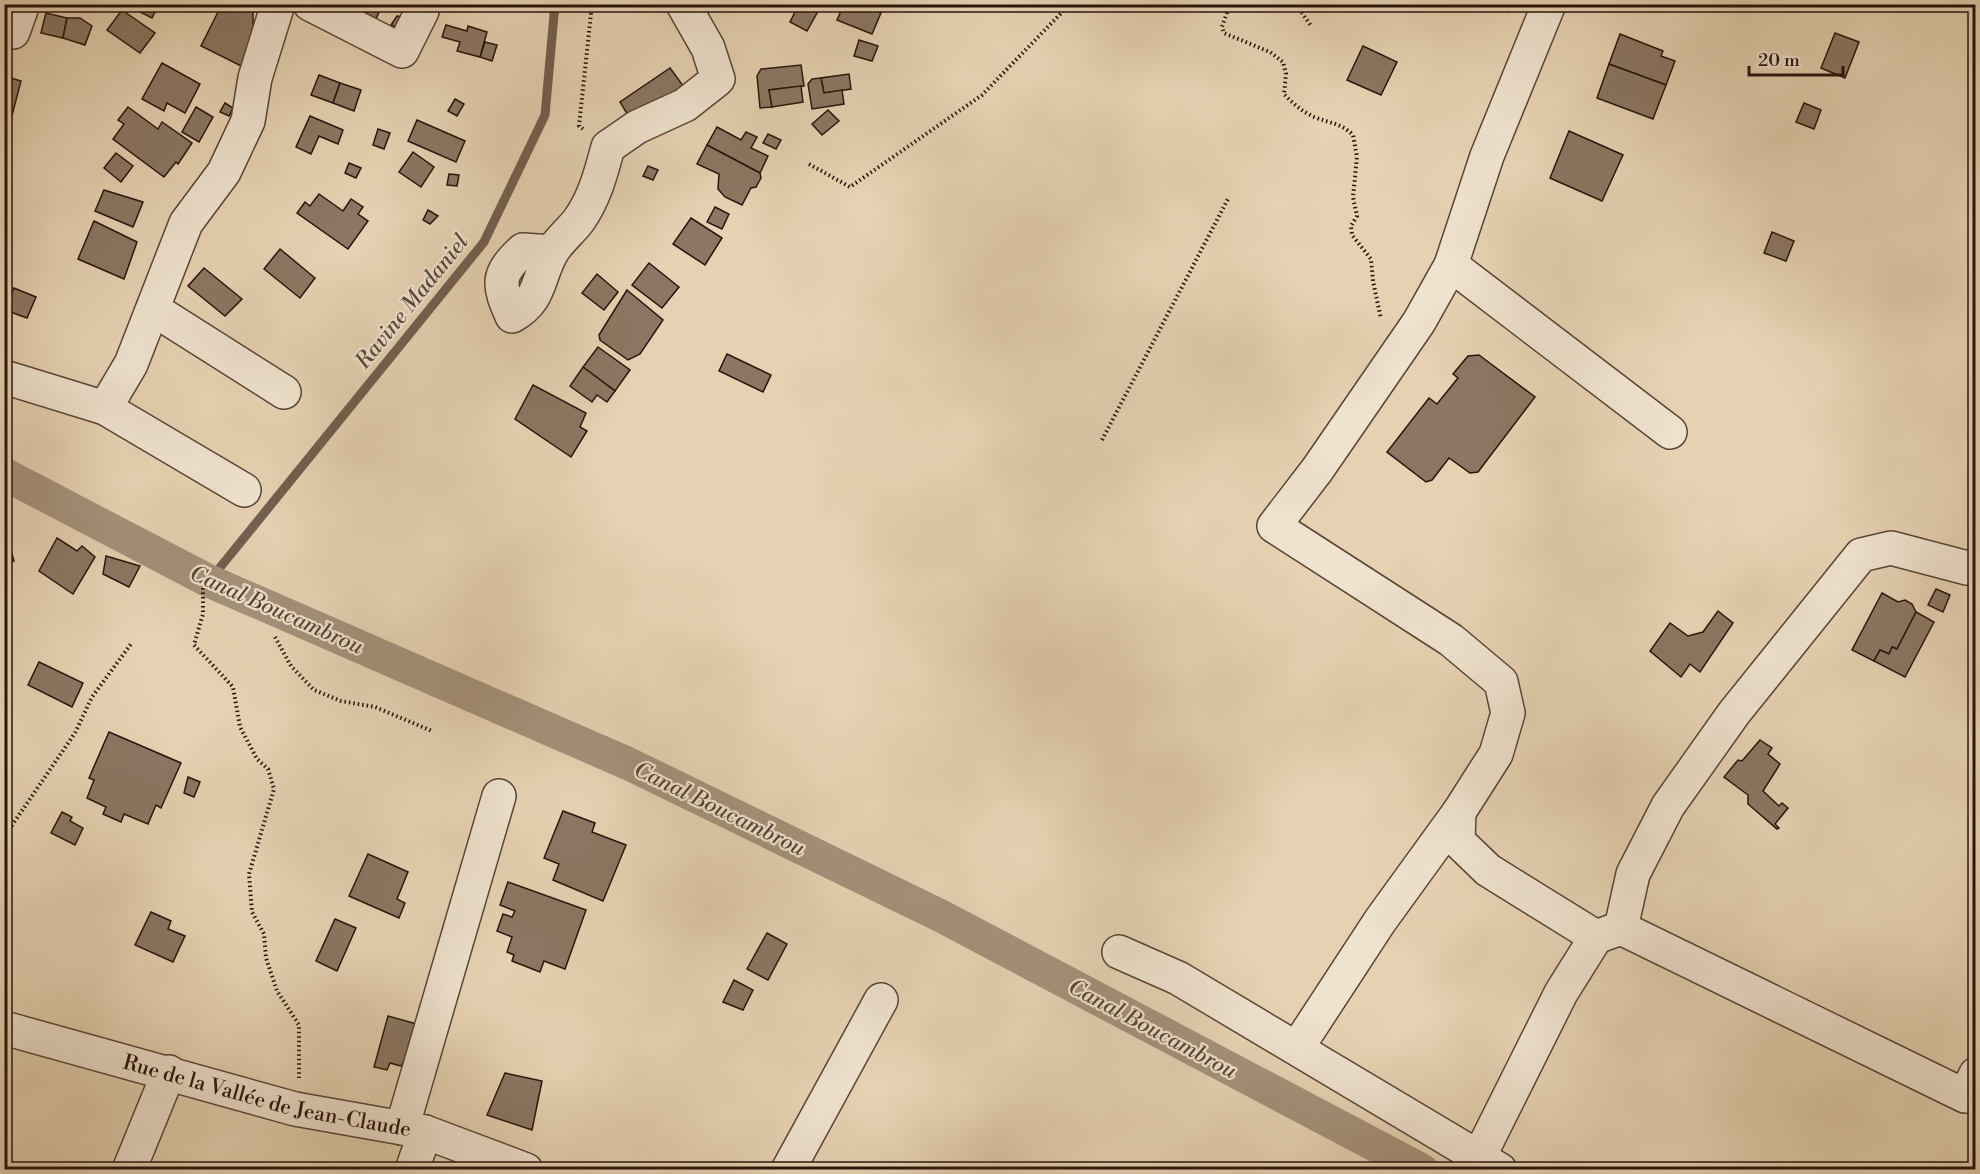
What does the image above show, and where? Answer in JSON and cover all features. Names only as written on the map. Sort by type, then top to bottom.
[{"type":"street","points":[[105,408],[131,364],[186,223],[224,172],[248,121],[255,78],[278,4]]},
{"type":"street","points":[[310,4],[402,51],[422,11]]},
{"type":"street","points":[[552,252],[580,219],[597,188],[608,147],[637,127],[685,105],[717,80],[708,48],[683,4]]},
{"type":"street","points":[[1297,1048],[1380,921],[1459,812],[1496,754],[1508,713],[1501,682],[1451,640],[1274,526],[1317,470],[1419,322],[1451,265],[1487,156],[1549,4]]},
{"type":"street","points":[[1451,265],[1670,432]]},
{"type":"street","points":[[153,309],[284,392]]},
{"type":"street","points":[[4,377],[105,408],[244,490]]},
{"type":"street","points":[[1119,952],[1178,978],[1489,1163],[1561,993],[1609,932],[1633,874],[1668,806],[1734,713],[1861,555],[1891,548],[1967,568],[1976,565]]},
{"type":"street","points":[[412,1170],[413,1130],[499,796]]},
{"type":"street","points":[[1459,812],[1458,841],[1488,870],[1609,932],[1965,1096],[1976,1074]]},
{"type":"street","points":[[788,1170],[882,1000]]},
{"type":"street","name":"Rue de la Vallée de Jean-Claude","points":[[4,1028],[169,1072],[295,1109],[413,1130],[526,1170]]},
{"type":"street","points":[[129,1170],[169,1072]]},
{"type":"path","points":[[592,4],[579,126],[608,147]]},
{"type":"path","points":[[808,164],[850,187],[982,95],[1070,4]]},
{"type":"path","points":[[1230,4],[1222,27],[1224,33],[1270,52],[1283,62],[1286,74],[1284,94],[1314,117],[1336,122],[1353,135],[1357,157],[1353,196],[1357,216],[1351,226],[1352,235],[1371,259],[1373,281],[1385,330],[1389,364]]},
{"type":"path","points":[[1291,4],[1302,13],[1312,27]]},
{"type":"path","points":[[1102,440],[1229,196]]},
{"type":"path","points":[[203,588],[203,614],[194,645],[233,687],[240,727],[257,759],[268,769],[274,789],[249,874],[252,912],[264,934],[266,957],[277,991],[298,1025],[301,1065],[295,1109]]},
{"type":"path","points":[[276,638],[291,666],[314,690],[341,701],[375,707],[432,731]]},
{"type":"path","points":[[4,837],[75,733],[92,697],[131,644]]},
{"type":"building","points":[[134,4],[159,4],[152,18],[132,8]]},
{"type":"building","points":[[230,4],[239,4],[253,11],[253,24],[256,25],[241,66],[201,46],[220,8]]},
{"type":"building","points":[[360,4],[383,4],[372,27],[355,8],[358,9]]},
{"type":"building","points":[[452,4],[464,4],[463,7],[455,9]]},
{"type":"building","points":[[799,4],[822,4],[807,31],[790,22]]},
{"type":"building","points":[[844,4],[861,4],[881,13],[872,34],[837,20]]},
{"type":"building","points":[[1490,4],[1511,4],[1508,12]]},
{"type":"building","points":[[122,10],[155,33],[140,53],[107,30]]},
{"type":"building","points":[[46,13],[67,18],[63,38],[41,33]]},
{"type":"building","points":[[397,16],[403,17],[400,29],[391,25]]},
{"type":"building","points":[[67,18],[80,18],[92,26],[85,45],[63,38]]},
{"type":"building","points":[[446,25],[467,31],[468,26],[487,32],[480,57],[457,51],[460,42],[442,37]]},
{"type":"building","points":[[1835,33],[1859,42],[1845,78],[1821,68]]},
{"type":"building","points":[[1620,34],[1663,51],[1661,56],[1675,61],[1666,85],[1609,64]]},
{"type":"building","points":[[859,40],[878,46],[872,61],[854,56]]},
{"type":"building","points":[[485,42],[497,45],[492,61],[480,57]]},
{"type":"building","points":[[1363,46],[1397,62],[1381,95],[1347,80]]},
{"type":"building","points":[[162,63],[200,84],[185,113],[167,103],[164,111],[142,99]]},
{"type":"building","points":[[1609,64],[1666,85],[1653,119],[1597,98]]},
{"type":"building","points":[[801,65],[804,86],[769,90],[772,107],[760,108],[757,76],[761,69]]},
{"type":"building","points":[[670,68],[684,87],[632,122],[620,102]]},
{"type":"building","points":[[849,74],[851,89],[824,93],[821,78]]},
{"type":"building","points":[[319,75],[340,83],[333,103],[311,95]]},
{"type":"building","points":[[4,76],[21,81],[9,127],[4,126]]},
{"type":"building","points":[[821,78],[824,93],[842,90],[844,104],[812,109],[808,84],[812,79]]},
{"type":"building","points":[[340,83],[361,90],[354,111],[333,103]]},
{"type":"building","points":[[801,86],[803,102],[772,107],[769,90]]},
{"type":"building","points":[[455,99],[464,104],[457,116],[448,111]]},
{"type":"building","points":[[225,103],[233,108],[229,116],[220,112]]},
{"type":"building","points":[[1804,103],[1821,110],[1814,129],[1796,122]]},
{"type":"building","points":[[128,107],[158,129],[162,122],[192,143],[178,164],[176,162],[164,177],[113,139],[124,124],[118,120]]},
{"type":"building","points":[[196,107],[213,117],[199,142],[182,132]]},
{"type":"building","points":[[828,110],[839,121],[822,135],[812,124]]},
{"type":"building","points":[[310,116],[343,130],[338,144],[319,136],[311,154],[296,147]]},
{"type":"building","points":[[417,120],[465,141],[456,162],[408,141]]},
{"type":"building","points":[[717,127],[741,140],[746,132],[757,137],[751,148],[768,156],[760,173],[707,145]]},
{"type":"building","points":[[378,129],[390,133],[384,149],[373,145]]},
{"type":"building","points":[[1569,131],[1623,155],[1602,201],[1550,178]]},
{"type":"building","points":[[768,134],[781,140],[776,149],[763,143]]},
{"type":"building","points":[[707,145],[760,173],[761,178],[756,187],[751,188],[742,205],[725,197],[718,189],[719,174],[697,164]]},
{"type":"building","points":[[413,152],[434,167],[421,187],[399,172]]},
{"type":"building","points":[[116,153],[133,166],[121,182],[104,168]]},
{"type":"building","points":[[349,163],[361,168],[356,178],[345,173]]},
{"type":"building","points":[[648,166],[658,170],[653,180],[643,176]]},
{"type":"building","points":[[449,174],[459,175],[457,186],[447,185]]},
{"type":"building","points":[[104,190],[143,202],[133,227],[95,211]]},
{"type":"building","points":[[319,194],[343,211],[351,199],[363,207],[358,214],[368,221],[348,249],[297,213],[305,202],[310,206]]},
{"type":"building","points":[[715,207],[729,214],[722,229],[707,222]]},
{"type":"building","points":[[428,210],[438,216],[430,224],[423,220]]},
{"type":"building","points":[[691,218],[722,238],[705,265],[673,244]]},
{"type":"building","points":[[94,221],[137,242],[124,279],[78,259]]},
{"type":"building","points":[[1772,232],[1794,241],[1786,261],[1764,253]]},
{"type":"building","points":[[280,249],[315,278],[300,298],[264,269]]},
{"type":"building","points":[[649,263],[679,287],[662,308],[632,285]]},
{"type":"building","points":[[204,268],[242,299],[225,316],[188,286]]},
{"type":"building","points":[[597,274],[618,292],[604,310],[582,293]]},
{"type":"building","points":[[14,288],[36,297],[27,318],[5,310]]},
{"type":"building","points":[[627,290],[663,320],[640,354],[628,360],[600,340],[599,335]]},
{"type":"building","points":[[598,347],[630,370],[615,391],[583,367]]},
{"type":"building","points":[[727,354],[771,375],[763,392],[719,371]]},
{"type":"building","points":[[1479,355],[1535,397],[1478,472],[1470,473],[1449,458],[1432,480],[1426,482],[1387,452],[1429,398],[1437,404],[1458,378],[1453,374],[1468,356]]},
{"type":"building","points":[[583,367],[615,391],[607,402],[597,395],[592,402],[570,386]]},
{"type":"building","points":[[533,385],[586,413],[580,427],[587,431],[571,457],[515,419]]},
{"type":"building","points":[[57,538],[77,551],[82,546],[95,557],[73,594],[39,571]]},
{"type":"building","points":[[4,547],[11,550],[14,561],[5,566]]},
{"type":"building","points":[[106,556],[140,566],[129,587],[103,574]]},
{"type":"building","points":[[1936,589],[1950,595],[1943,612],[1928,605]]},
{"type":"building","points":[[1882,593],[1898,602],[1905,600],[1912,604],[1916,612],[1897,649],[1892,647],[1889,654],[1880,650],[1874,661],[1852,650]]},
{"type":"building","points":[[1718,611],[1733,623],[1700,672],[1690,664],[1681,677],[1650,651],[1670,623],[1688,636],[1703,632]]},
{"type":"building","points":[[1916,612],[1934,622],[1905,677],[1874,661],[1880,650],[1889,654],[1892,647],[1897,649]]},
{"type":"building","points":[[39,662],[83,683],[72,707],[28,685]]},
{"type":"building","points":[[109,732],[181,763],[161,808],[156,805],[148,824],[124,814],[121,822],[103,814],[106,807],[87,798],[94,780],[89,778]]},
{"type":"building","points":[[1760,740],[1772,748],[1768,754],[1780,764],[1763,791],[1779,806],[1782,803],[1788,808],[1775,824],[1779,828],[1777,829],[1748,804],[1748,795],[1724,777],[1738,760],[1742,761]]},
{"type":"building","points":[[188,777],[200,782],[194,797],[184,793]]},
{"type":"building","points":[[563,811],[595,823],[592,832],[626,845],[603,901],[553,880],[559,864],[544,858]]},
{"type":"building","points":[[62,812],[72,817],[70,821],[83,828],[75,845],[51,833]]},
{"type":"building","points":[[368,854],[408,872],[397,899],[405,903],[399,918],[349,896]]},
{"type":"building","points":[[508,882],[586,910],[565,969],[544,961],[540,972],[512,961],[514,955],[507,952],[512,937],[497,931],[503,914],[512,917],[515,911],[500,905]]},
{"type":"building","points":[[151,912],[171,921],[168,929],[185,936],[173,962],[135,945]]},
{"type":"building","points":[[335,919],[356,928],[337,971],[316,961]]},
{"type":"building","points":[[767,933],[787,944],[768,980],[747,969]]},
{"type":"building","points":[[734,980],[753,990],[743,1010],[723,1002]]},
{"type":"building","points":[[388,1016],[424,1026],[401,1066],[390,1063],[387,1070],[374,1067]]},
{"type":"building","points":[[505,1073],[542,1081],[532,1130],[487,1115]]},
{"type":"waterway","name":"Ravine Madaniel","points":[[209,581],[484,242],[545,115],[555,4]]},
{"type":"waterway","name":"Canal Boucambrou","points":[[4,474],[209,581],[629,764],[941,916],[1422,1170]]}]
